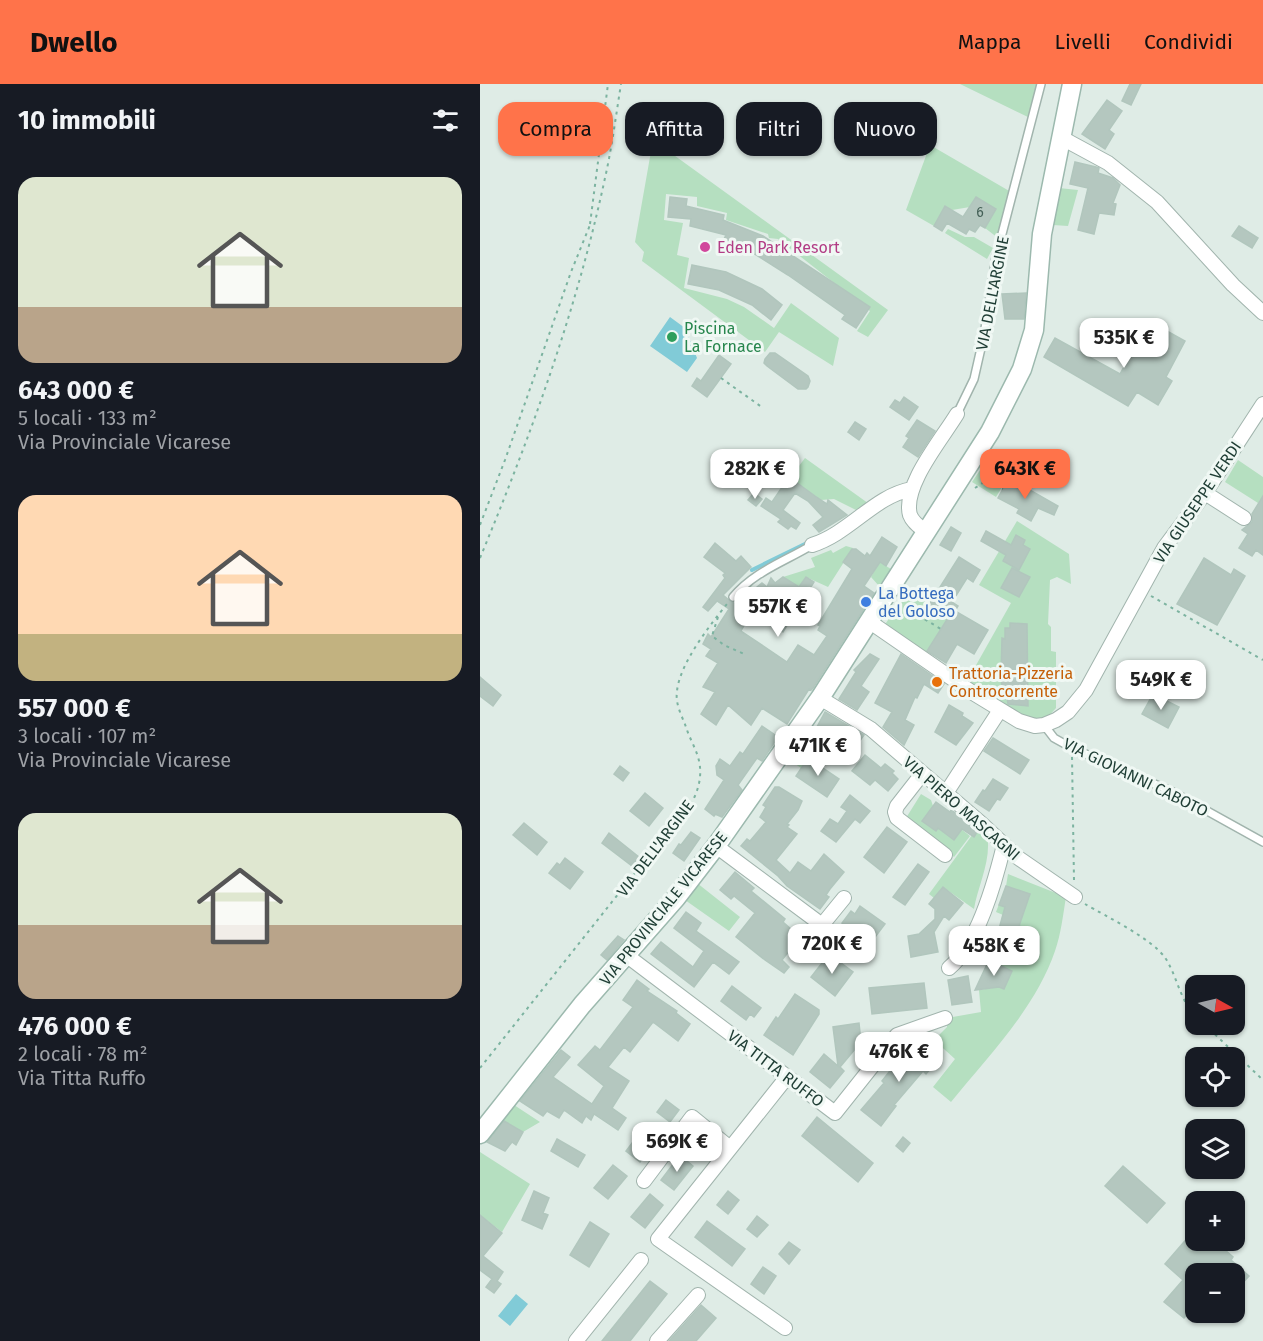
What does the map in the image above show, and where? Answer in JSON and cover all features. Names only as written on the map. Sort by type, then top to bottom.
[{"type":"main road","name":"VIA PROVINCIALE VICARESE","points":[[480,1134],[582,1005],[704,866],[820,698],[990,432],[1026,358],[1036,319],[1042,234],[1072,84]]},
{"type":"street","points":[[1060,137],[1108,164],[1157,202],[1233,285],[1263,313]]},
{"type":"street","name":"VIA GIUSEPPE VERDI","points":[[1044,725],[1068,712],[1086,690],[1164,548],[1205,493],[1263,404]]},
{"type":"street","name":"VIA DELL'ARGINE","points":[[926,532],[913,521],[910,515],[909,504],[912,489],[957,414]]},
{"type":"street","points":[[813,545],[842,530],[889,496],[912,489]]},
{"type":"street","points":[[1205,493],[1244,518]]},
{"type":"street","points":[[870,622],[1000,710],[1027,724],[1044,725]]},
{"type":"street","name":"VIA PIERO MASCAGNI","points":[[820,698],[871,729],[922,774],[947,790],[1032,869],[1075,897]]},
{"type":"street","points":[[947,790],[1000,710]]},
{"type":"street","points":[[922,774],[897,806],[895,812],[897,818],[945,855]]},
{"type":"street","points":[[949,968],[960,958],[978,925],[1004,845]]},
{"type":"street","points":[[716,846],[822,926],[844,898]]},
{"type":"street","name":"VIA TITTA RUFFO","points":[[626,955],[836,1113],[897,1035],[945,1018]]},
{"type":"street","points":[[785,1328],[658,1239],[787,1077]]},
{"type":"street","points":[[644,1181],[692,1117],[730,1148]]},
{"type":"street","points":[[576,1341],[641,1260]]},
{"type":"street","points":[[657,1341],[698,1295]]},
{"type":"lane","name":"VIA DELL'ARGINE","points":[[957,414],[974,379],[996,257],[1041,84]]},
{"type":"lane","points":[[733,597],[743,585],[766,568],[813,545]]},
{"type":"lane","name":"VIA GIOVANNI CABOTO","points":[[1044,725],[1054,738],[1072,748],[1173,792],[1263,842]]},
{"type":"path","points":[[480,525],[570,272],[592,226],[608,84]]},
{"type":"path","points":[[480,558],[534,424],[568,318],[606,177],[621,84]]},
{"type":"path","points":[[721,378],[763,408]]},
{"type":"path","points":[[975,488],[984,482],[1003,489]]},
{"type":"path","points":[[1141,590],[1263,660]]},
{"type":"path","name":"VIA DELL'ARGINE","points":[[480,1068],[686,812],[697,791],[700,769],[677,702],[677,691],[689,660],[733,597]]},
{"type":"path","points":[[899,604],[941,629]]},
{"type":"path","points":[[718,616],[712,636],[724,645],[744,654]]},
{"type":"path","points":[[1072,748],[1075,897],[1148,941],[1166,959],[1185,1002]]},
{"type":"path","points":[[1216,1035],[1263,1080]]},
{"type":"green space","points":[[960,84],[1038,84],[1030,118]]},
{"type":"green space","points":[[937,149],[1011,192],[998,238],[985,228],[996,209],[976,197],[970,207],[952,210],[945,206],[934,226],[906,210],[926,156],[937,156]]},
{"type":"green space","points":[[650,156],[675,156],[888,310],[868,337],[857,331],[870,311],[778,239],[769,238],[768,234],[726,220],[727,213],[697,206],[697,197],[666,194],[664,220],[683,223],[677,255],[689,258],[684,288],[727,299],[744,307],[774,328],[791,303],[839,338],[833,366],[779,332],[765,352],[642,261],[644,252],[635,242]]},
{"type":"green space","points":[[1059,188],[1078,190],[1068,226],[1053,225]]},
{"type":"green space","points":[[948,229],[965,237],[974,237],[993,248],[987,259],[945,233]]},
{"type":"green space","points":[[805,458],[872,506],[860,512],[834,499],[821,500],[782,473],[799,466]]},
{"type":"green space","points":[[987,460],[1010,474],[996,497],[972,482]]},
{"type":"green space","points":[[1238,460],[1263,477],[1263,496],[1258,503],[1225,482]]},
{"type":"green space","points":[[1017,521],[1069,554],[1071,584],[1057,577],[1050,580],[1048,624],[1051,627],[1051,651],[1056,652],[1056,708],[1047,718],[1015,713],[966,683],[1011,603],[979,585]]},
{"type":"green space","points":[[846,546],[853,548],[828,587],[806,577],[799,587],[783,577],[815,567],[811,558],[831,550],[833,553]]},
{"type":"green space","points":[[876,560],[891,569],[879,586],[871,577],[877,566],[873,563]]},
{"type":"green space","points":[[763,573],[751,587],[755,590],[749,600],[765,610],[772,601],[780,609],[771,623],[734,598]]},
{"type":"green space","points":[[908,590],[948,618],[925,654],[884,626]]},
{"type":"green space","points":[[794,750],[807,759],[801,768],[788,759]]},
{"type":"green space","points":[[921,794],[931,800],[933,806],[922,821],[936,831],[938,828],[954,839],[961,829],[970,836],[954,857],[906,818]]},
{"type":"green space","points":[[978,827],[987,834],[988,853],[974,909],[943,887],[934,898],[929,894]]},
{"type":"green space","points":[[1008,874],[1066,897],[1059,938],[1046,972],[1023,1012],[951,1102],[933,1087],[955,1059],[934,1040],[947,1027],[947,1018],[981,1012],[979,990],[999,987],[1003,989],[1012,971],[989,960],[996,940],[1020,947],[1026,928],[1001,920],[1003,915],[996,912],[999,904],[1023,913],[1029,894],[1006,886]]},
{"type":"green space","points":[[697,883],[740,917],[729,931],[685,900]]},
{"type":"green space","points":[[511,1103],[540,1122],[523,1132],[498,1118]]},
{"type":"green space","points":[[480,1152],[530,1184],[502,1232],[480,1215]]},
{"type":"water","name":"Piscina La Fornace","points":[[670,317],[685,328],[697,358],[687,372],[650,346]]},
{"type":"water","points":[[516,1294],[528,1304],[510,1326],[498,1316]]},
{"type":"building","points":[[1130,84],[1141,84],[1131,105],[1122,101]]},
{"type":"building","points":[[1107,100],[1122,111],[1109,130],[1114,134],[1105,149],[1082,134]]},
{"type":"building","points":[[1075,162],[1099,168],[1098,173],[1113,178],[1120,185],[1113,203],[1116,204],[1114,215],[1099,213],[1094,234],[1078,230],[1088,188],[1070,184]]},
{"type":"building","points":[[670,197],[687,199],[686,206],[724,215],[723,220],[763,236],[870,307],[856,328],[842,319],[845,315],[788,275],[753,253],[723,241],[726,235],[690,226],[691,219],[668,217]]},
{"type":"building","points":[[976,197],[996,209],[985,228],[980,225],[975,232],[969,229],[966,234],[947,223],[942,231],[934,226],[945,206],[963,217]]},
{"type":"building","points":[[1239,226],[1258,238],[1252,248],[1232,236]]},
{"type":"building","points":[[692,265],[726,272],[762,289],[782,305],[771,320],[752,305],[719,290],[688,284]]},
{"type":"building","points":[[1026,293],[1024,319],[1005,319],[1002,294]]},
{"type":"building","points":[[1165,330],[1185,341],[1166,377],[1172,381],[1158,405],[1137,392],[1128,406],[1044,357],[1055,338],[1120,374],[1136,345],[1152,354]]},
{"type":"building","points":[[770,353],[775,353],[808,376],[810,381],[808,387],[798,389],[767,366],[764,363]]},
{"type":"building","points":[[719,355],[731,364],[707,397],[692,386],[697,378],[701,381]]},
{"type":"building","points":[[904,397],[918,407],[909,420],[890,407],[895,400],[900,403]]},
{"type":"building","points":[[917,420],[935,431],[918,457],[903,447],[909,438],[906,436]]},
{"type":"building","points":[[855,422],[866,429],[859,440],[848,432]]},
{"type":"building","points":[[789,477],[827,504],[828,500],[847,515],[819,532],[813,525],[823,517],[808,501],[795,493],[783,510],[800,523],[796,529],[791,526],[788,529],[778,522],[781,519],[761,506],[766,498],[772,502]]},
{"type":"building","points":[[1009,478],[1058,506],[1054,515],[1038,508],[1031,521],[1017,513],[1019,509],[998,498]]},
{"type":"building","points":[[754,493],[762,499],[756,506],[748,500]]},
{"type":"building","points":[[1263,496],[1263,555],[1256,550],[1252,556],[1239,548],[1248,534],[1242,530],[1252,522],[1252,514]]},
{"type":"building","points":[[951,527],[961,533],[951,551],[940,545]]},
{"type":"building","points":[[986,531],[1011,545],[1016,535],[1025,540],[1023,545],[1030,549],[1019,570],[1003,561],[1006,555],[981,541]]},
{"type":"building","points":[[882,537],[897,547],[886,566],[880,562],[864,586],[874,593],[787,724],[762,708],[751,725],[728,705],[716,725],[701,714],[715,692],[703,687],[718,663],[706,656],[711,649],[703,644],[708,634],[711,637],[729,609],[717,601],[708,611],[703,607],[725,578],[723,575],[725,573],[704,557],[715,543],[736,561],[741,556],[751,567],[723,595],[743,608],[757,587],[762,583],[767,587],[771,578],[775,583],[783,577],[799,587],[806,577],[814,582],[783,632],[771,623],[775,617],[756,604],[741,631],[787,662],[798,645],[814,655],[827,636],[818,630],[820,626],[818,625],[852,569],[843,562],[852,549],[856,549],[865,556],[867,553],[870,556]]},
{"type":"building","points":[[959,557],[980,570],[973,582],[967,578],[952,602],[958,606],[955,611],[988,630],[974,654],[957,644],[946,663],[927,651],[948,618],[928,606]]},
{"type":"building","points":[[1204,558],[1231,575],[1234,569],[1245,576],[1217,625],[1177,604]]},
{"type":"building","points":[[1012,568],[1030,577],[1019,597],[1001,588]]},
{"type":"building","points":[[1010,623],[1027,624],[1028,706],[1008,704],[1007,697],[1004,697],[1005,688],[1002,688],[1002,638],[1005,639],[1005,628],[1010,628]]},
{"type":"building","points":[[870,654],[879,659],[861,686],[869,692],[857,710],[839,699],[856,672],[854,670]]},
{"type":"building","points":[[901,654],[944,684],[938,693],[924,684],[917,698],[915,697],[905,720],[914,725],[904,745],[883,727],[892,712],[875,703]]},
{"type":"building","points":[[480,677],[501,695],[493,706],[480,696]]},
{"type":"building","points":[[1153,694],[1179,707],[1168,728],[1142,714]]},
{"type":"building","points":[[949,705],[963,713],[962,716],[973,723],[956,745],[935,732]]},
{"type":"building","points":[[825,712],[864,735],[859,742],[837,729],[825,747],[811,738]]},
{"type":"building","points":[[762,726],[778,737],[762,761],[757,758],[738,785],[742,790],[722,817],[715,814],[714,816],[705,809],[724,780],[717,775],[716,766],[720,759],[730,766],[740,752],[743,754]]},
{"type":"building","points":[[993,738],[1029,760],[1020,774],[984,751]]},
{"type":"building","points":[[865,755],[881,768],[885,764],[894,771],[892,773],[898,779],[888,791],[875,780],[870,785],[852,771]]},
{"type":"building","points":[[808,758],[839,779],[827,797],[796,776]]},
{"type":"building","points":[[620,766],[629,773],[623,781],[614,774]]},
{"type":"building","points":[[993,779],[1008,788],[989,811],[975,802]]},
{"type":"building","points":[[775,787],[779,787],[802,801],[787,824],[789,825],[787,827],[797,834],[776,860],[790,873],[798,862],[811,871],[824,854],[844,872],[826,895],[829,897],[820,909],[787,886],[741,846],[747,839],[750,841],[766,822],[760,817],[766,807],[763,805]]},
{"type":"building","points":[[645,793],[663,808],[649,826],[630,811]]},
{"type":"building","points":[[850,795],[870,811],[860,823],[855,819],[836,842],[821,831],[830,819],[838,824],[847,811],[841,807]]},
{"type":"building","points":[[936,802],[950,812],[951,810],[954,812],[976,831],[974,837],[962,829],[954,840],[938,828],[936,831],[922,821]]},
{"type":"building","points":[[524,823],[547,842],[537,855],[513,835]]},
{"type":"building","points":[[887,827],[907,842],[884,873],[864,857]]},
{"type":"building","points":[[691,832],[700,838],[684,861],[673,853]]},
{"type":"building","points":[[609,833],[639,857],[632,866],[602,843]]},
{"type":"building","points":[[565,858],[583,872],[570,889],[549,873],[557,863],[560,865]]},
{"type":"building","points":[[918,864],[929,872],[905,905],[893,897]]},
{"type":"building","points":[[735,872],[754,888],[751,891],[785,919],[783,922],[800,937],[782,960],[789,967],[784,973],[736,937],[755,913],[734,896],[731,899],[720,890]]},
{"type":"building","points":[[1006,886],[1030,894],[1019,926],[1026,928],[1021,947],[996,940],[1005,907],[999,905]]},
{"type":"building","points":[[943,887],[963,903],[949,920],[944,916],[934,932],[938,952],[911,957],[908,936],[919,934],[935,919],[935,909],[929,904]]},
{"type":"building","points":[[860,906],[885,924],[866,949],[854,940],[858,935],[842,923],[851,911],[855,914]]},
{"type":"building","points":[[686,912],[701,923],[696,931],[739,962],[729,974],[713,962],[694,987],[651,954],[661,942],[693,967],[704,951],[674,928]]},
{"type":"building","points":[[618,936],[624,940],[607,960],[601,955]]},
{"type":"building","points":[[829,954],[853,972],[835,996],[811,977]]},
{"type":"building","points":[[989,960],[1012,971],[1004,989],[999,987],[975,990]]},
{"type":"building","points":[[968,976],[972,1002],[952,1005],[948,980]]},
{"type":"building","points":[[637,980],[649,989],[647,991],[677,1011],[676,1013],[690,1024],[678,1041],[653,1022],[630,1052],[624,1047],[608,1067],[629,1081],[612,1108],[626,1118],[618,1130],[594,1114],[591,1120],[586,1116],[582,1123],[564,1110],[559,1118],[547,1111],[543,1116],[520,1101],[561,1050],[570,1057],[553,1077],[592,1104],[604,1086],[578,1065],[595,1046],[600,1050],[633,1007],[623,1000]]},
{"type":"building","points":[[924,983],[927,1008],[872,1014],[869,988]]},
{"type":"building","points":[[732,986],[761,1008],[754,1017],[750,1014],[746,1020],[721,1001]]},
{"type":"building","points":[[795,994],[819,1010],[819,1014],[793,1055],[764,1035]]},
{"type":"building","points":[[859,1023],[861,1042],[840,1067],[844,1071],[830,1088],[810,1072],[824,1054],[838,1066],[833,1027]]},
{"type":"building","points":[[920,1042],[939,1059],[926,1074],[923,1071],[894,1105],[896,1106],[881,1126],[861,1110],[884,1083],[882,1081],[893,1067],[897,1070]]},
{"type":"building","points":[[666,1100],[679,1110],[670,1122],[657,1112]]},
{"type":"building","points":[[817,1117],[873,1163],[858,1182],[802,1136]]},
{"type":"building","points":[[504,1121],[523,1132],[516,1145],[512,1142],[505,1151],[487,1142]]},
{"type":"building","points":[[644,1127],[658,1138],[640,1162],[626,1151]]},
{"type":"building","points":[[903,1137],[910,1143],[903,1152],[896,1146]]},
{"type":"building","points":[[557,1139],[585,1155],[578,1167],[551,1151]]},
{"type":"building","points":[[680,1155],[693,1166],[674,1190],[661,1180]]},
{"type":"building","points":[[613,1165],[627,1176],[608,1199],[594,1188]]},
{"type":"building","points":[[1123,1166],[1165,1203],[1147,1223],[1105,1186]]},
{"type":"building","points":[[534,1191],[549,1198],[543,1213],[548,1215],[542,1229],[522,1220]]},
{"type":"building","points":[[728,1191],[739,1200],[728,1214],[717,1205]]},
{"type":"building","points":[[650,1194],[663,1205],[645,1228],[631,1217]]},
{"type":"building","points":[[480,1215],[502,1233],[483,1256],[503,1272],[497,1281],[501,1284],[494,1293],[486,1287],[492,1279],[480,1270]]},
{"type":"building","points":[[757,1216],[768,1225],[757,1237],[747,1229]]},
{"type":"building","points":[[707,1221],[745,1249],[732,1266],[695,1237]]},
{"type":"building","points":[[590,1222],[609,1234],[589,1267],[570,1255]]},
{"type":"building","points":[[1185,1241],[1185,1251],[1226,1251],[1233,1257],[1231,1260],[1234,1263],[1185,1263],[1184,1318],[1164,1302],[1183,1280],[1165,1264]]},
{"type":"building","points":[[789,1242],[800,1250],[789,1264],[779,1254]]},
{"type":"building","points":[[763,1267],[776,1276],[764,1294],[751,1284]]},
{"type":"building","points":[[650,1281],[667,1294],[630,1341],[602,1341]]},
{"type":"building","points":[[701,1305],[716,1318],[696,1341],[669,1341]]},
{"type":"waterway","points":[[752,570],[809,542]]},
{"type":"place","name":"Eden Park Resort","points":[[705,247]]},
{"type":"place","name":"Piscina La Fornace","points":[[672,337]]},
{"type":"place","name":"La Bottega del Goloso","points":[[866,602]]},
{"type":"place","name":"Trattoria-Pizzeria Controcorrente","points":[[937,682]]}]
